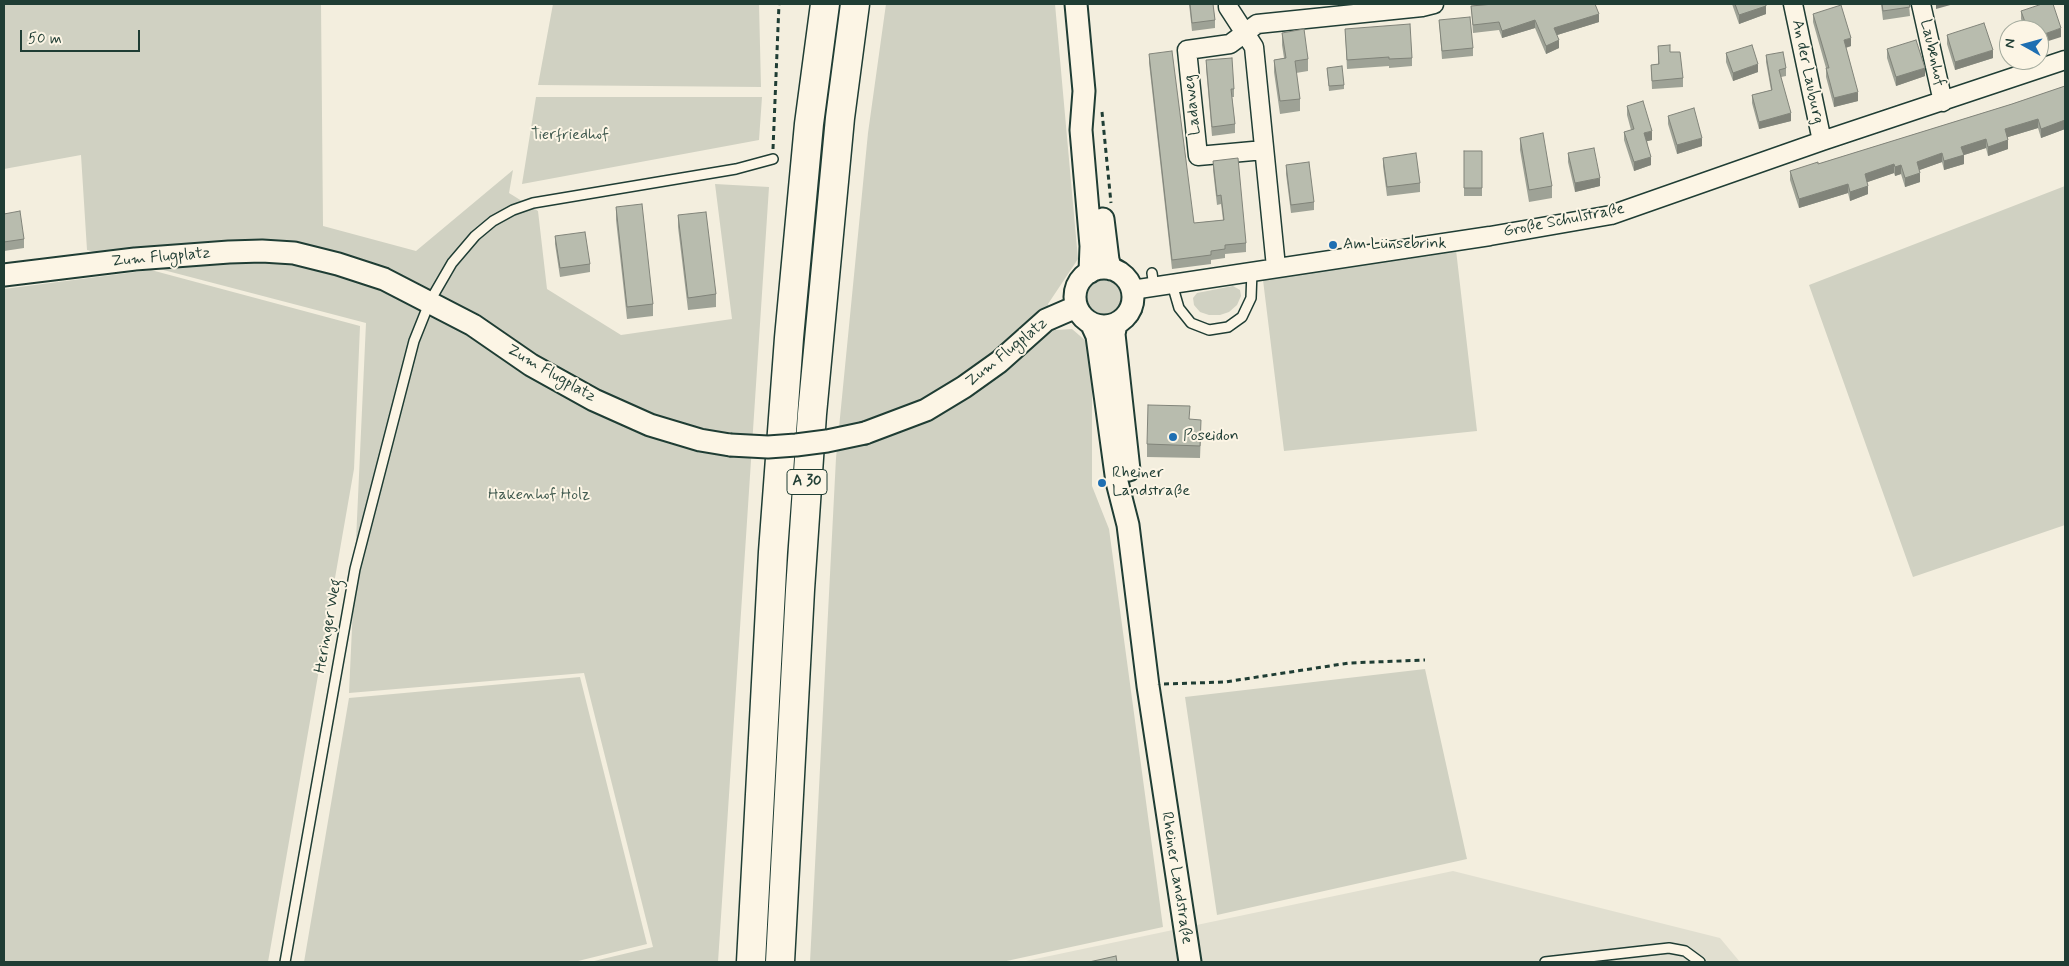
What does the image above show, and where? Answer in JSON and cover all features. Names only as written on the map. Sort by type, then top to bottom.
[{"type":"highway","name":"A 30","points":[[751,962],[773,552],[789,338],[809,124],[825,4]]},
{"type":"highway","name":"A 30","points":[[780,962],[799,609],[812,414],[840,118],[855,4]]},
{"type":"street","points":[[1076,4],[1084,91],[1081,130],[1091,246],[1090,272]]},
{"type":"street","points":[[1228,4],[1228,7],[1254,47],[1276,267]]},
{"type":"street","points":[[1244,32],[1257,24],[1422,7],[1434,4]]},
{"type":"street","name":"An der Lauburg","points":[[1793,4],[1822,141]]},
{"type":"street","name":"Laubenhof","points":[[1921,4],[1943,102]]},
{"type":"street","name":"Ladaweg","points":[[1244,32],[1230,44],[1187,50],[1198,156],[1264,150]]},
{"type":"street","name":"Große Schulstraße","points":[[1132,290],[1153,280],[1172,284],[1490,236],[1611,215],[1822,141],[2065,60]]},
{"type":"street","points":[[1084,91],[1094,128],[1108,260],[1111,269]]},
{"type":"street","name":"Zum Flugplatz","points":[[4,275],[135,259],[262,250],[294,254],[338,264],[384,279],[430,301],[473,325],[531,365],[594,400],[650,425],[700,440],[730,445],[768,447],[827,441],[865,433],[926,410],[964,387],[999,362],[1046,320],[1076,307]]},
{"type":"street","points":[[1096,269],[1111,269],[1124,277],[1132,290],[1133,300],[1130,310],[1124,318],[1123,326],[1092,325],[1085,320],[1076,307],[1074,297],[1076,287],[1082,278],[1090,272],[1096,269]]},
{"type":"street","name":"Rheiner Landstraße","points":[[1092,325],[1097,336],[1117,482],[1128,525],[1148,686],[1190,962]]},
{"type":"street","name":"Rheiner Landstraße","points":[[1123,326],[1114,334],[1130,480],[1128,525]]},
{"type":"lane","name":"Heringer Weg","points":[[284,962],[355,569],[414,342],[430,301],[452,263],[475,236],[493,221],[513,210],[533,203],[736,169],[773,159]]},
{"type":"lane","points":[[1172,284],[1180,308],[1191,323],[1209,330],[1228,327],[1242,317],[1251,298],[1252,271]]},
{"type":"lane","points":[[1544,962],[1669,948],[1684,951],[1700,962]]},
{"type":"path","points":[[773,159],[780,4]]},
{"type":"path","points":[[1102,108],[1111,205]]},
{"type":"path","points":[[1123,326],[1140,312]]},
{"type":"path","points":[[1148,686],[1225,682],[1349,663],[1424,660]]},
{"type":"shaded area","points":[[1453,871],[1720,938],[1740,962],[1021,962]]},
{"type":"green space","name":"Hakenhof Holz","points":[[4,4],[321,4],[323,226],[416,251],[513,170],[509,193],[538,211],[547,289],[621,335],[732,319],[715,184],[769,187],[718,962],[590,962],[653,947],[584,673],[349,693],[366,323],[87,250],[81,155],[4,169]]},
{"type":"green space","points":[[553,4],[759,4],[761,87],[538,85]]},
{"type":"green space","points":[[886,4],[1055,4],[1078,259],[1048,304],[1056,330],[1072,329],[1086,341],[1092,386],[1092,486],[1109,529],[1163,927],[1002,962],[810,962],[836,458],[868,133]]},
{"type":"green space","name":"Tierfriedhof","points":[[536,97],[762,97],[759,140],[522,184]]},
{"type":"green space","points":[[2065,186],[2065,525],[1913,577],[1809,285]]},
{"type":"green space","points":[[1456,250],[1477,431],[1284,451],[1263,280]]},
{"type":"green space","points":[[151,270],[360,326],[354,469],[268,962],[4,962],[4,289]]},
{"type":"green space","points":[[1103,279],[1116,285],[1122,298],[1116,311],[1103,317],[1090,311],[1084,298],[1090,285]]},
{"type":"green space","points":[[1233,286],[1240,290],[1241,296],[1237,305],[1229,312],[1220,315],[1209,315],[1200,312],[1194,305],[1193,298],[1197,293]]},
{"type":"green space","points":[[1425,669],[1467,859],[1217,915],[1185,697]]},
{"type":"green space","points":[[580,677],[647,944],[574,962],[304,962],[349,698]]},
{"type":"building","points":[[1190,4],[1213,4],[1215,20],[1192,23]]},
{"type":"building","points":[[1494,4],[1595,4],[1599,14],[1554,28],[1559,40],[1546,46],[1535,20],[1502,31],[1499,22],[1473,25],[1471,6]]},
{"type":"building","points":[[1735,4],[1766,4],[1766,6],[1739,15]]},
{"type":"building","points":[[1882,4],[1909,4],[1910,7],[1883,11]]},
{"type":"building","points":[[2042,4],[2053,4],[2061,28],[2049,32],[2049,20],[2024,20],[2021,11]]},
{"type":"building","points":[[1841,5],[1851,38],[1844,40],[1858,92],[1834,98],[1826,68],[1829,68],[1813,14]]},
{"type":"building","points":[[1470,17],[1473,48],[1442,51],[1439,20]]},
{"type":"building","points":[[1984,23],[1993,50],[1955,62],[1947,35]]},
{"type":"building","points":[[1410,24],[1412,58],[1389,59],[1389,57],[1347,60],[1345,29]]},
{"type":"building","points":[[1304,29],[1308,59],[1295,61],[1300,99],[1280,101],[1274,60],[1286,58],[1282,33]]},
{"type":"building","points":[[1916,40],[1925,68],[1896,77],[1887,49]]},
{"type":"building","points":[[1670,45],[1670,52],[1680,52],[1683,78],[1652,81],[1651,65],[1659,64],[1658,46]]},
{"type":"building","points":[[1752,45],[1758,64],[1733,73],[1726,53]]},
{"type":"building","points":[[1172,51],[1194,223],[1224,220],[1221,195],[1217,196],[1213,161],[1238,158],[1246,243],[1225,245],[1225,249],[1211,251],[1211,255],[1172,260],[1149,54]]},
{"type":"building","points":[[1783,52],[1786,68],[1779,70],[1791,113],[1759,122],[1752,95],[1772,90],[1766,55]]},
{"type":"building","points":[[1232,58],[1234,89],[1231,89],[1235,124],[1212,127],[1206,60]]},
{"type":"building","points":[[1342,66],[1344,85],[1329,86],[1327,68]]},
{"type":"building","points":[[2065,86],[2065,120],[2041,129],[2038,119],[2005,129],[2008,140],[1988,147],[1986,139],[1961,147],[1964,155],[1944,161],[1942,153],[1917,162],[1920,173],[1905,178],[1901,165],[1895,167],[1894,164],[1865,174],[1868,186],[1850,192],[1848,184],[1799,199],[1790,171],[1818,162],[1818,164]]},
{"type":"building","points":[[1643,101],[1652,131],[1644,133],[1651,157],[1634,162],[1624,132],[1634,129],[1627,106]]},
{"type":"building","points":[[1694,108],[1702,138],[1677,145],[1668,116]]},
{"type":"building","points":[[1543,133],[1552,186],[1529,190],[1520,138]]},
{"type":"building","points":[[1594,148],[1600,178],[1575,183],[1568,153]]},
{"type":"building","points":[[1464,151],[1482,151],[1482,188],[1464,188]]},
{"type":"building","points":[[1416,153],[1420,183],[1387,187],[1383,158]]},
{"type":"building","points":[[1309,162],[1314,202],[1291,205],[1286,165]]},
{"type":"building","points":[[642,204],[653,304],[627,307],[616,207]]},
{"type":"building","points":[[20,211],[24,239],[4,242],[4,214]]},
{"type":"building","points":[[706,212],[716,294],[688,298],[678,215]]},
{"type":"building","points":[[585,232],[590,264],[560,268],[555,236]]},
{"type":"building","points":[[1148,405],[1190,406],[1189,419],[1201,420],[1200,446],[1147,444]]},
{"type":"building","points":[[1116,956],[1117,962],[1089,962]]},
{"type":"place","name":"Am Lünsebrink","points":[[1333,245]]},
{"type":"place","name":"Poseidon","points":[[1173,437]]},
{"type":"place","name":"Rheiner Landstraße","points":[[1102,483]]}]
